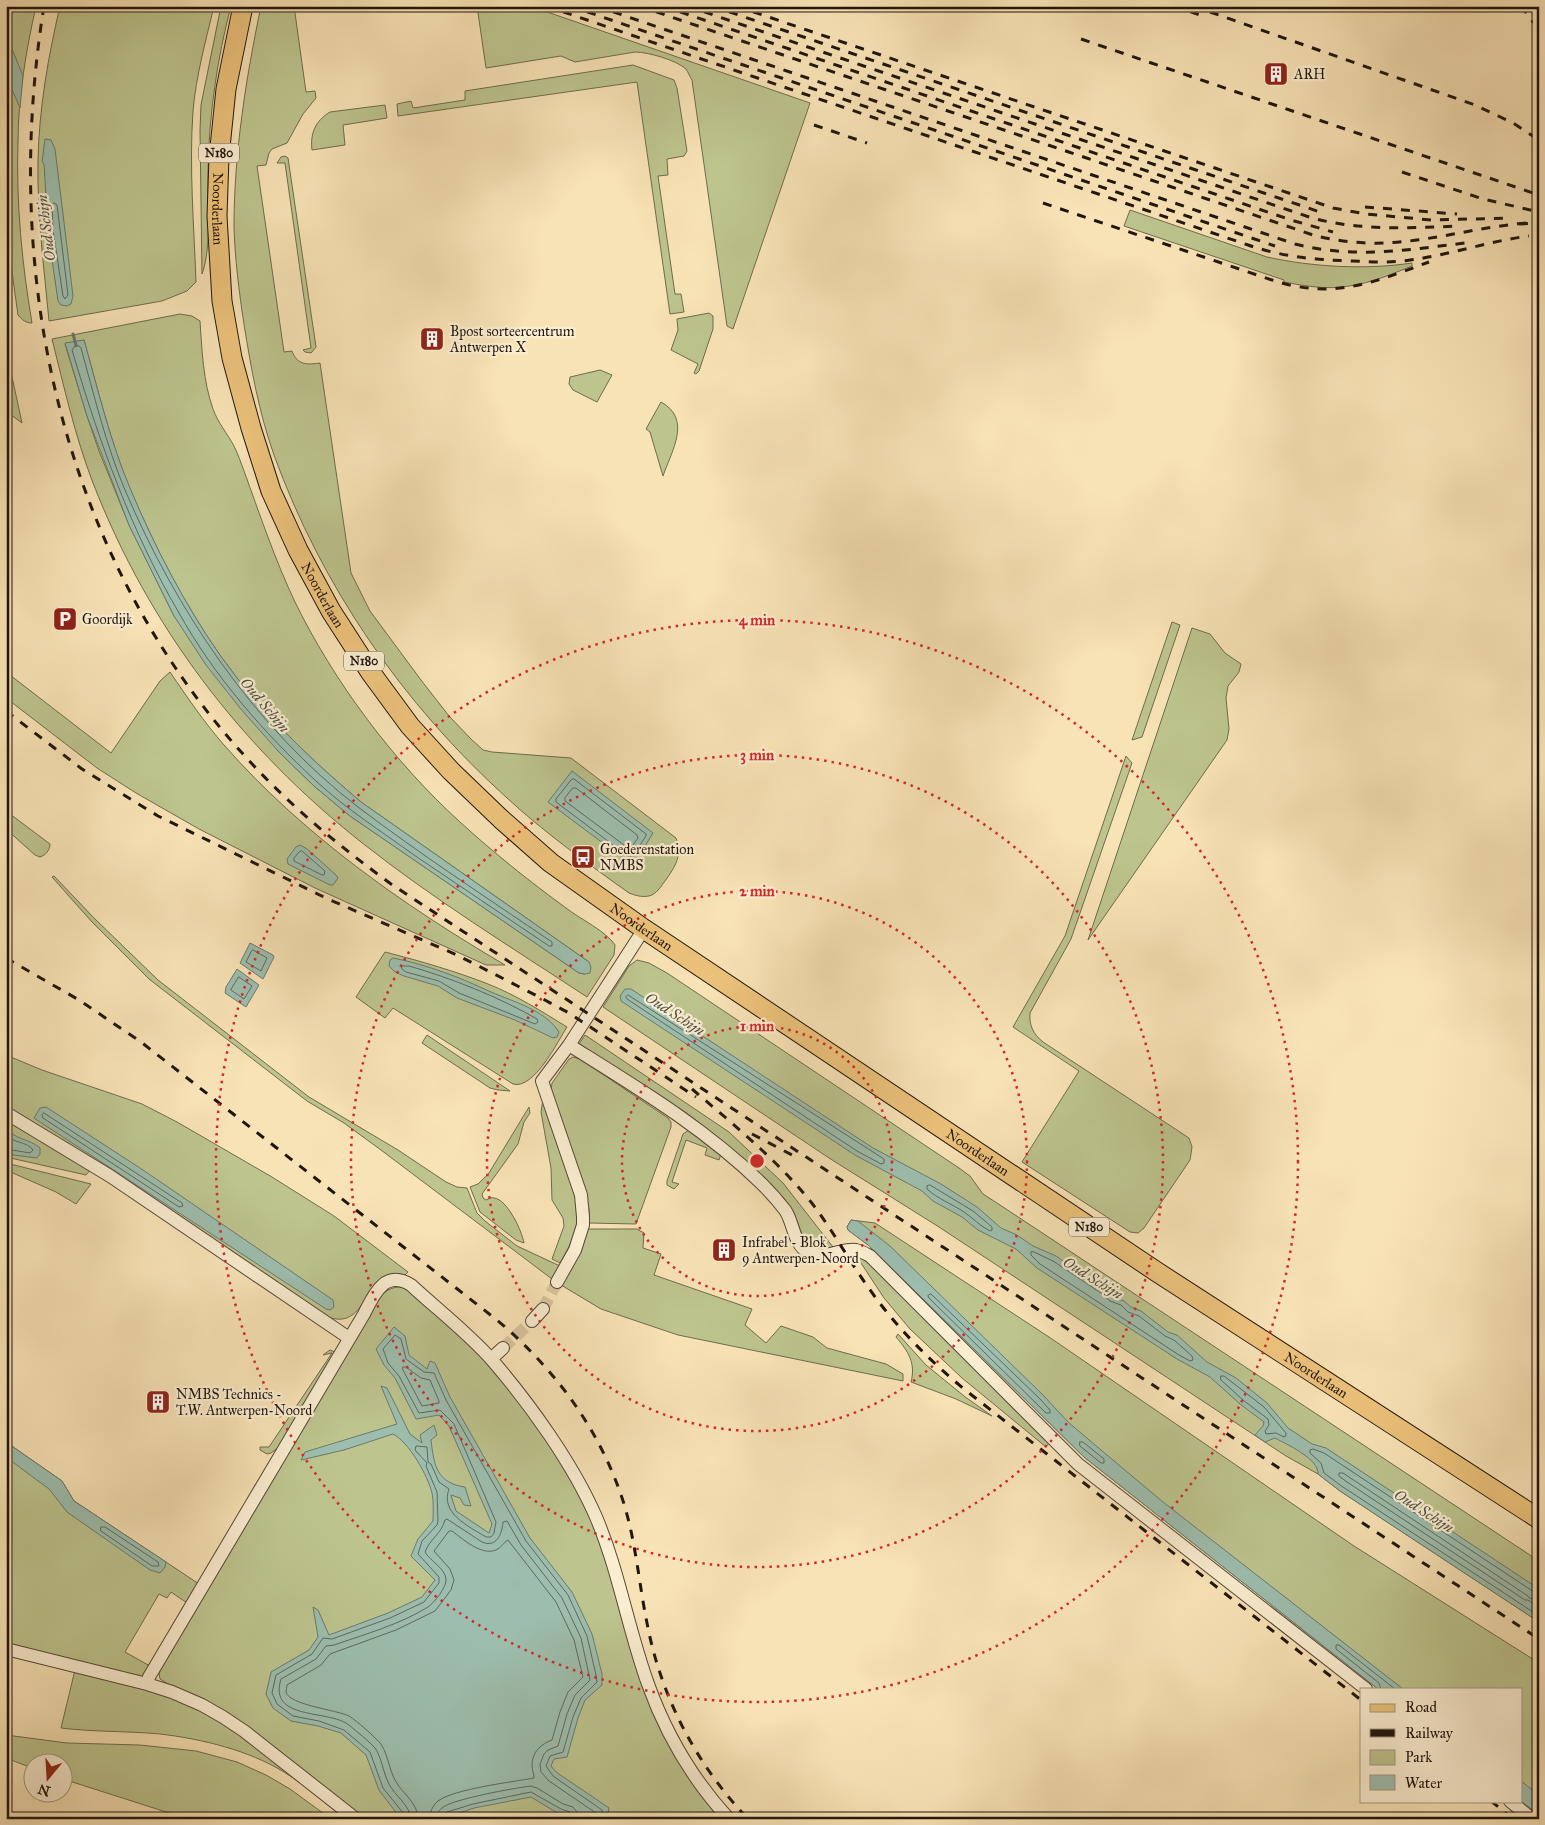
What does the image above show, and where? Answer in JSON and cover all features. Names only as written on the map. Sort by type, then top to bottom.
[{"type":"main road","name":"Noorderlaan","points":[[244,6],[226,89],[219,157],[217,225],[222,301],[232,358],[251,428],[272,491],[298,550],[331,611],[371,673],[410,726],[451,771],[551,864],[644,929],[1158,1272],[1539,1519]]},
{"type":"street","points":[[557,1282],[575,1250],[583,1225],[581,1195],[542,1081],[569,1045],[644,929]]},
{"type":"street","points":[[569,1045],[661,1103],[726,1152],[762,1184],[786,1211],[800,1245],[808,1252],[823,1256],[854,1250],[861,1251],[870,1256],[1078,1464],[1365,1688]]},
{"type":"street","points":[[6,1113],[110,1176],[349,1338]]},
{"type":"street","points":[[147,1684],[154,1668],[374,1295],[387,1281],[396,1279],[411,1285],[491,1359],[527,1405],[562,1455],[588,1499],[605,1541],[642,1668],[657,1710],[690,1770],[706,1794],[729,1819]]},
{"type":"street","points":[[532,1321],[543,1308]]},
{"type":"street","points":[[491,1359],[503,1348]]},
{"type":"street","points":[[6,1649],[147,1684],[188,1699],[223,1717],[244,1731],[356,1819]]},
{"type":"street","points":[[1511,1802],[1532,1819]]},
{"type":"green space","points":[[10,6],[36,6],[26,57],[18,126],[18,188],[21,233],[32,323],[24,321],[18,315],[6,229],[6,11]]},
{"type":"green space","points":[[60,6],[214,6],[199,71],[193,111],[192,175],[196,282],[187,291],[162,301],[49,321],[40,221],[38,161],[45,83]]},
{"type":"green space","points":[[221,6],[231,6],[218,67],[212,108],[208,170],[208,237],[202,274],[201,105]]},
{"type":"green space","points":[[261,6],[294,6],[306,92],[315,91],[316,98],[303,114],[287,143],[272,149],[266,165],[257,166],[284,352],[292,351],[294,356],[303,363],[320,363],[351,573],[370,611],[421,680],[449,716],[483,750],[571,758],[676,838],[679,850],[677,861],[658,891],[652,895],[641,896],[629,893],[551,836],[521,811],[469,762],[433,723],[369,641],[341,597],[316,551],[294,504],[274,455],[260,407],[244,324],[235,251],[236,171],[250,60]]},
{"type":"green space","points":[[477,6],[530,6],[810,103],[733,329],[727,326],[692,80],[686,69],[662,57],[635,52],[575,62],[561,56],[486,68]]},
{"type":"green space","points":[[633,65],[674,80],[677,88],[687,151],[684,156],[667,159],[668,175],[658,176],[675,294],[681,294],[684,312],[670,314],[637,82],[398,116],[397,104],[411,101],[413,108],[465,100],[465,91]]},
{"type":"green space","points":[[385,105],[387,118],[343,125],[345,145],[312,150],[315,128],[321,119],[330,112]]},
{"type":"green space","points":[[285,156],[288,158],[316,347],[311,353],[303,350],[311,348],[285,163],[277,163],[281,157]]},
{"type":"green space","points":[[1130,210],[1267,257],[1321,265],[1358,267],[1412,263],[1412,266],[1357,285],[1333,288],[1284,282],[1284,280],[1124,226]]},
{"type":"green space","points":[[709,313],[713,316],[713,329],[699,371],[696,374],[694,373],[698,364],[671,350],[678,330],[677,319]]},
{"type":"green space","points":[[180,314],[192,316],[200,321],[205,376],[213,409],[237,452],[268,537],[295,602],[328,662],[367,720],[412,774],[436,799],[512,866],[566,908],[599,930],[615,945],[614,955],[587,997],[444,903],[361,842],[317,805],[276,766],[238,725],[203,681],[171,635],[142,586],[116,536],[93,483],[81,447],[52,339]],"holes":[[[84,340],[116,452],[130,489],[160,554],[183,597],[208,638],[237,678],[287,734],[361,802],[589,962],[585,974],[579,973],[350,816],[314,786],[278,751],[174,616],[129,525],[99,451],[65,344]]]},
{"type":"green space","points":[[6,349],[22,423],[6,411]]},
{"type":"green space","points":[[600,370],[612,375],[597,402],[573,390],[569,384],[570,377]]},
{"type":"green space","points":[[661,402],[676,417],[678,426],[674,446],[663,476],[650,432],[646,429]]},
{"type":"green space","points":[[1172,622],[1180,625],[1142,737],[1132,740]]},
{"type":"green space","points":[[1192,628],[1210,634],[1225,653],[1241,664],[1239,672],[1228,686],[1226,698],[1229,729],[1227,740],[1088,940]]},
{"type":"green space","points":[[6,672],[111,753],[160,681],[170,672],[224,745],[287,809],[392,893],[505,965],[486,965],[315,888],[199,829],[136,793],[97,768],[6,698]]},
{"type":"green space","points":[[1126,756],[1132,763],[1071,939],[1030,1013],[1030,1017],[1032,1029],[1043,1042],[1189,1138],[1192,1147],[1190,1160],[1144,1228],[1138,1233],[1130,1232],[1022,1162],[1079,1071],[1013,1027],[1065,936]]},
{"type":"green space","points":[[6,811],[50,844],[46,854],[40,857],[35,855],[6,829]]},
{"type":"green space","points":[[54,876],[158,980],[309,1097],[398,1150],[446,1182],[457,1187],[467,1188],[477,1213],[485,1221],[517,1246],[560,1266],[552,1279],[344,1123],[307,1101],[149,979],[92,922],[52,877]]},
{"type":"green space","points":[[385,952],[437,966],[498,988],[567,1027],[537,1072],[529,1080],[521,1084],[513,1084],[393,1008],[385,1018],[356,997]]},
{"type":"green space","points":[[637,960],[649,963],[667,973],[959,1168],[970,1176],[983,1194],[1539,1561],[1539,1622],[1340,1491],[1318,1474],[1286,1456],[939,1227],[829,1158],[603,1007],[629,966]]},
{"type":"green space","points":[[427,1035],[510,1091],[490,1088],[422,1043]]},
{"type":"green space","points":[[585,1035],[729,1132],[783,1183],[833,1247],[814,1247],[808,1243],[790,1206],[766,1180],[688,1114],[579,1044]]},
{"type":"green space","points":[[6,1055],[42,1070],[142,1104],[177,1122],[272,1177],[334,1216],[408,1272],[405,1275],[391,1274],[381,1279],[351,1316],[340,1319],[325,1316],[6,1107]]},
{"type":"green space","points":[[573,1057],[580,1059],[668,1118],[671,1122],[671,1127],[636,1224],[589,1223],[587,1199],[551,1090],[552,1083],[569,1059]]},
{"type":"green space","points":[[543,1099],[571,1180],[577,1212],[577,1224],[574,1234],[560,1263],[552,1259],[564,1226],[563,1218],[552,1200],[551,1168],[541,1112]]},
{"type":"green space","points":[[529,1107],[530,1113],[524,1122],[518,1144],[482,1194],[486,1200],[493,1198],[504,1204],[517,1224],[524,1243],[516,1240],[480,1212],[470,1187],[478,1184],[489,1173]]},
{"type":"green space","points":[[6,1119],[91,1169],[86,1175],[6,1157]]},
{"type":"green space","points":[[689,1130],[721,1154],[719,1160],[705,1155],[707,1148],[686,1140],[672,1182],[679,1184],[674,1189],[667,1185],[667,1181],[683,1134]]},
{"type":"green space","points":[[6,1163],[91,1184],[76,1204],[56,1192],[6,1170]]},
{"type":"green space","points":[[851,1220],[875,1223],[1049,1337],[1354,1546],[1539,1663],[1539,1815],[1522,1802],[1522,1688],[1377,1688],[1084,1457],[868,1245],[848,1230],[847,1227]]},
{"type":"green space","points":[[588,1229],[637,1229],[644,1233],[643,1248],[661,1254],[654,1275],[752,1309],[745,1325],[766,1343],[781,1326],[813,1337],[827,1348],[886,1364],[903,1374],[903,1381],[678,1335],[601,1309],[561,1285],[576,1260]]},
{"type":"green space","points":[[857,1257],[863,1257],[1049,1443],[1046,1447],[962,1378],[910,1329],[884,1298]]},
{"type":"green space","points":[[399,1287],[405,1288],[419,1299],[486,1361],[542,1432],[596,1523],[640,1674],[725,1819],[365,1819],[228,1713],[160,1679],[159,1673],[162,1666],[375,1305],[388,1290]]},
{"type":"green space","points":[[898,1334],[926,1365],[992,1416],[956,1399],[911,1382],[912,1363],[904,1347],[896,1337]]},
{"type":"green space","points":[[330,1350],[335,1352],[279,1447],[267,1454],[260,1450],[260,1447],[269,1447],[332,1353],[323,1355]]},
{"type":"green space","points":[[6,1442],[62,1481],[74,1501],[199,1584],[187,1603],[171,1592],[167,1598],[159,1594],[125,1652],[150,1666],[143,1676],[140,1677],[6,1643]]},
{"type":"green space","points":[[75,1670],[146,1689],[178,1700],[223,1721],[350,1819],[345,1819],[284,1772],[255,1757],[240,1752],[192,1739],[160,1734],[61,1728]]},
{"type":"green space","points":[[6,1735],[67,1743],[140,1745],[196,1751],[237,1762],[266,1775],[290,1789],[331,1819],[188,1819],[72,1782],[72,1752],[22,1752],[22,1764],[6,1758]]},
{"type":"water","points":[[6,34],[23,76],[20,108],[6,76]]},
{"type":"water","points":[[45,139],[51,140],[55,149],[73,296],[71,304],[67,306],[61,305],[58,301],[48,231],[44,164],[42,162]]},
{"type":"water","points":[[84,340],[110,434],[139,510],[183,597],[237,678],[287,734],[361,802],[589,962],[591,967],[590,973],[579,973],[350,816],[314,786],[278,751],[240,708],[206,665],[174,616],[129,525],[87,416],[65,343]]},
{"type":"water","points":[[572,771],[653,833],[634,864],[631,864],[548,802]]},
{"type":"water","points":[[300,845],[336,875],[338,878],[333,885],[288,864],[287,859],[296,847]]},
{"type":"water","points":[[250,943],[274,957],[263,979],[240,963]]},
{"type":"water","points":[[393,958],[419,964],[467,981],[537,1012],[553,1024],[559,1032],[557,1037],[553,1038],[515,1020],[457,998],[438,986],[395,972],[389,966],[390,960]]},
{"type":"water","points":[[237,969],[259,985],[246,1007],[225,993],[226,987]]},
{"type":"water","points":[[625,989],[631,989],[873,1148],[941,1184],[977,1207],[1001,1228],[1017,1235],[1033,1246],[1056,1256],[1113,1297],[1141,1311],[1168,1332],[1177,1335],[1207,1362],[1236,1378],[1267,1403],[1288,1428],[1312,1444],[1326,1448],[1539,1589],[1539,1622],[1340,1491],[1318,1474],[1314,1463],[1302,1453],[1275,1438],[1265,1442],[1255,1435],[1264,1422],[1240,1404],[1210,1377],[1177,1359],[1037,1268],[1016,1249],[978,1230],[962,1217],[933,1201],[922,1191],[855,1155],[621,1001],[620,996]]},
{"type":"water","points":[[46,1107],[143,1170],[333,1300],[334,1307],[330,1310],[326,1309],[34,1118],[40,1108]]},
{"type":"water","points":[[6,1128],[14,1135],[40,1148],[40,1154],[37,1158],[6,1154]]},
{"type":"water","points":[[851,1220],[858,1221],[890,1246],[1043,1395],[1068,1422],[1163,1502],[1402,1688],[1377,1688],[1084,1457],[868,1245],[848,1230],[847,1227]]},
{"type":"water","points":[[394,1327],[405,1336],[409,1355],[427,1369],[430,1361],[435,1363],[450,1397],[530,1538],[572,1592],[592,1634],[602,1674],[602,1685],[585,1700],[567,1757],[554,1759],[551,1766],[556,1772],[609,1808],[607,1819],[576,1819],[559,1814],[531,1797],[474,1808],[442,1819],[401,1819],[379,1790],[366,1755],[341,1733],[291,1721],[273,1708],[266,1694],[271,1672],[309,1650],[318,1637],[313,1607],[318,1610],[329,1635],[388,1613],[422,1597],[435,1580],[411,1556],[418,1539],[433,1521],[432,1493],[417,1460],[399,1438],[393,1434],[344,1450],[301,1460],[305,1452],[397,1424],[381,1386],[387,1388],[410,1434],[422,1443],[420,1435],[434,1425],[437,1435],[431,1440],[439,1472],[448,1482],[465,1487],[471,1506],[464,1505],[460,1498],[451,1495],[456,1511],[489,1533],[492,1524],[449,1426],[439,1415],[416,1419],[395,1378],[384,1365],[376,1349]]},
{"type":"water","points":[[6,1442],[62,1481],[74,1501],[166,1562],[165,1567],[160,1573],[150,1570],[67,1512],[49,1489],[6,1457]]},
{"type":"water","points":[[1522,1782],[1539,1795],[1539,1815],[1522,1802]]},
{"type":"waterway","name":"Oud Schijn","points":[[73,334],[76,345]]},
{"type":"tunnel","points":[[543,1309],[557,1282]]},
{"type":"tunnel","points":[[503,1348],[532,1321]]},
{"type":"railway","points":[[44,6],[33,108],[31,211],[40,312],[60,412],[92,508],[134,599],[188,686],[254,766],[320,828],[391,884],[1539,1639]]},
{"type":"railway","points":[[546,6],[1248,245],[1274,252],[1326,260],[1396,262],[1425,258],[1529,236]]},
{"type":"railway","points":[[570,6],[1275,246]]},
{"type":"railway","points":[[596,6],[1295,244],[1338,251],[1380,252],[1465,243]]},
{"type":"railway","points":[[639,6],[1316,236],[1350,242],[1403,242],[1526,223]]},
{"type":"railway","points":[[663,6],[1291,220],[1333,232]]},
{"type":"railway","points":[[687,6],[1312,218],[1368,227],[1461,226]]},
{"type":"railway","points":[[712,6],[1320,212]]},
{"type":"railway","points":[[736,6],[1333,208],[1366,214],[1431,220],[1512,218]]},
{"type":"railway","points":[[1173,6],[1200,15]]},
{"type":"railway","points":[[1193,6],[1475,105],[1513,123],[1539,140]]},
{"type":"railway","points":[[1521,6],[1539,30]]},
{"type":"railway","points":[[1081,39],[1539,195]]},
{"type":"railway","points":[[814,125],[867,143]]},
{"type":"railway","points":[[1402,172],[1483,199],[1539,212]]},
{"type":"railway","points":[[1043,203],[1294,286],[1314,289],[1352,286],[1370,282],[1429,262]]},
{"type":"railway","points":[[1365,207],[1457,214]]},
{"type":"railway","points":[[1519,224],[1539,223]]},
{"type":"railway","points":[[6,711],[82,769],[158,816],[328,899],[457,955],[543,999],[569,1013],[696,1097]]},
{"type":"railway","points":[[6,958],[79,1000],[141,1042],[497,1320],[539,1360],[574,1403],[603,1451],[614,1477],[632,1534],[653,1650],[671,1703],[683,1728],[712,1776],[748,1819]]},
{"type":"railway","points":[[692,1089],[754,1143],[798,1186],[819,1212],[878,1301],[901,1329],[938,1366],[964,1389],[1360,1699]]},
{"type":"railway","points":[[752,1134],[794,1156]]},
{"type":"railway","points":[[1492,1802],[1513,1819]]},
{"type":"place","name":"ARH","points":[[1276,74]]},
{"type":"place","name":"Bpost sorteercentrum Antwerpen X","points":[[432,339]]},
{"type":"place","name":"Goordijk","points":[[65,619]]},
{"type":"place","name":"Goederenstation NMBS","points":[[583,857]]},
{"type":"place","name":"Infrabel - Blok 9 Antwerpen-Noord","points":[[724,1250]]},
{"type":"place","name":"NMBS Technics - T.W. Antwerpen-Noord","points":[[158,1402]]}]
